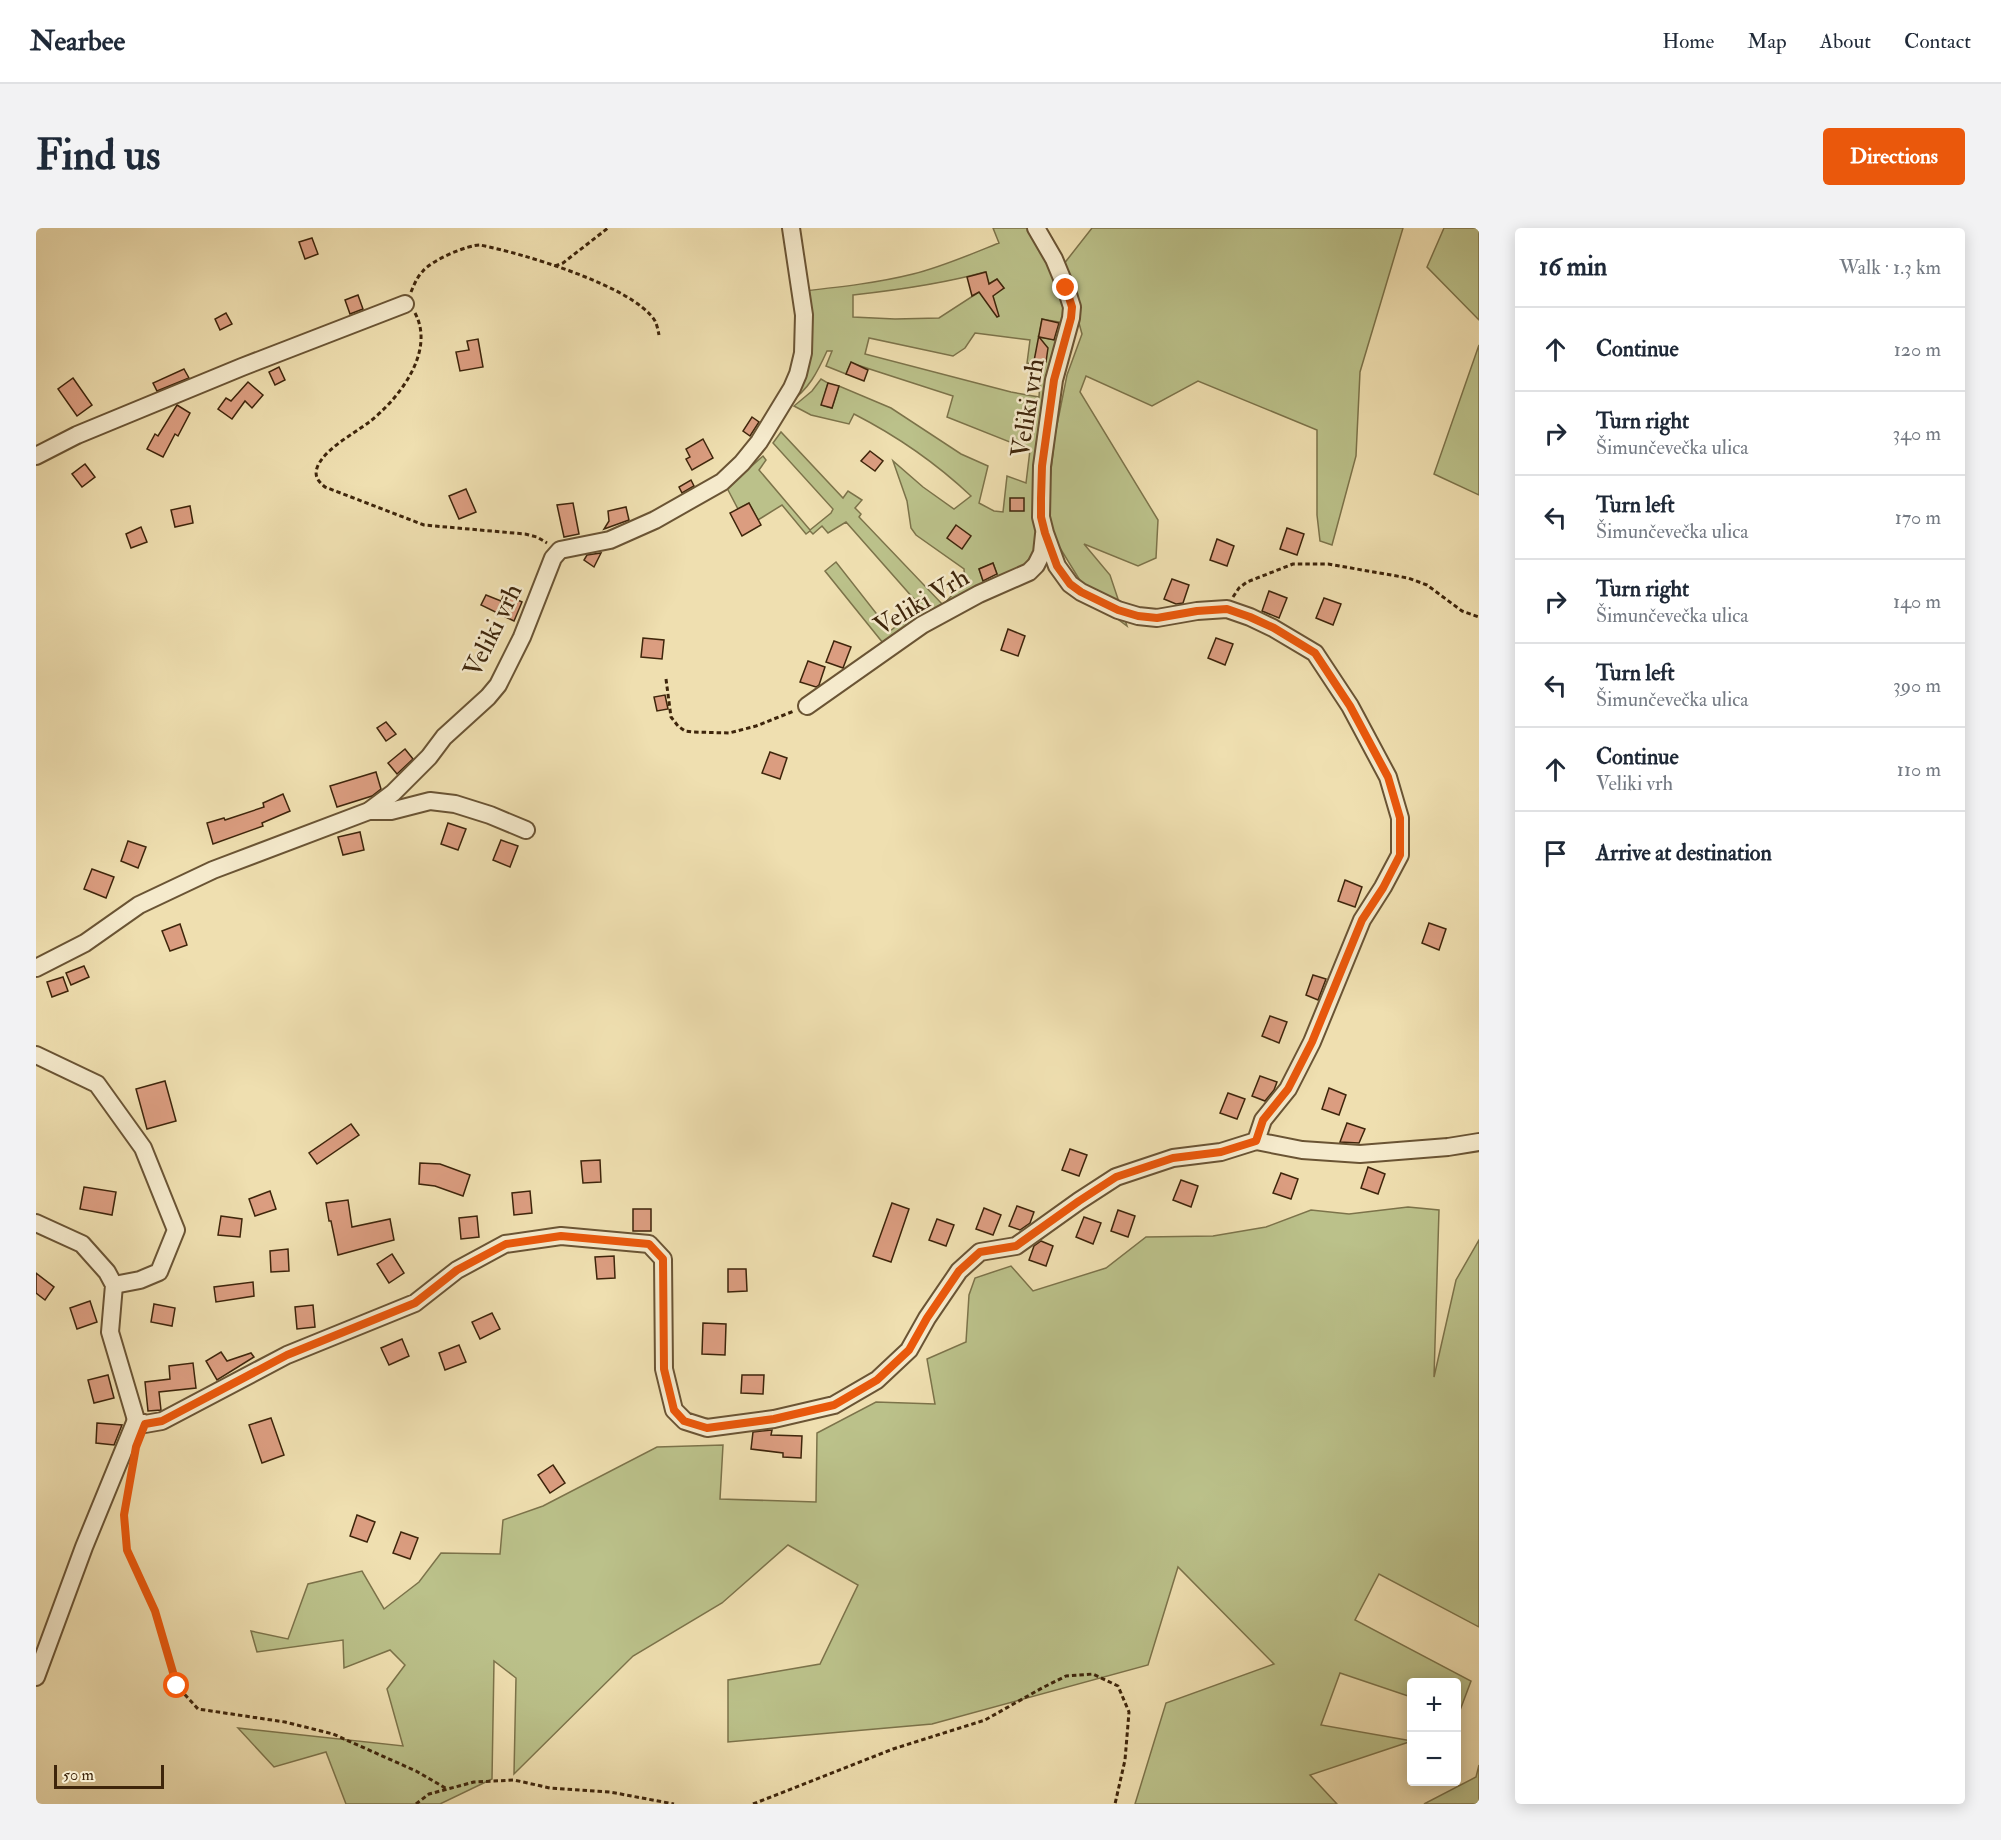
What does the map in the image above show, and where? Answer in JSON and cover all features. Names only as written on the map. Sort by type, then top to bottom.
[{"type":"street","points":[[558,552],[610,540],[655,520],[722,482],[759,442],[792,388],[803,353],[804,315],[791,228]]},
{"type":"street","name":"Veliki vrh","points":[[1036,228],[1054,259],[1072,307],[1054,380],[1042,466],[1041,517],[1045,533]]},
{"type":"street","points":[[36,456],[77,435],[242,367],[405,304]]},
{"type":"street","points":[[1045,533],[1057,566],[1070,584],[1118,610],[1138,616],[1157,618],[1197,611],[1227,609],[1274,628],[1315,653],[1350,706],[1388,777],[1400,818],[1400,855],[1383,888],[1362,920],[1307,1051],[1288,1089],[1263,1120],[1256,1141]]},
{"type":"street","name":"Veliki Vrh","points":[[807,706],[922,625],[979,594],[1029,572],[1036,565],[1042,553],[1045,533]]},
{"type":"street","name":"Veliki vrh","points":[[36,968],[85,943],[139,905],[213,870],[369,811],[393,793],[419,769],[444,737],[488,697],[498,684],[522,638],[553,558],[558,552]]},
{"type":"street","points":[[369,811],[391,811],[430,801],[490,815],[526,830]]},
{"type":"street","points":[[36,1054],[97,1084],[143,1148],[176,1230],[159,1272],[140,1280],[114,1285]]},
{"type":"street","points":[[136,1420],[145,1424],[162,1421],[287,1355],[415,1303],[457,1270],[506,1244],[561,1236],[649,1244],[663,1259],[664,1369],[674,1410],[684,1421],[707,1428],[774,1419],[834,1405],[877,1380],[909,1350],[927,1318],[959,1271],[980,1252],[1016,1246],[1116,1177],[1173,1158],[1221,1152],[1256,1141],[1302,1150],[1360,1154],[1448,1147],[1479,1142]]},
{"type":"street","points":[[36,1223],[82,1244],[107,1272],[114,1285],[110,1332],[136,1420],[84,1547],[36,1677]]},
{"type":"path","points":[[553,266],[563,263],[608,228]]},
{"type":"path","points":[[558,552],[537,537],[525,534],[424,525],[325,487],[318,482],[317,467],[325,456],[341,442],[370,422],[387,406],[414,370],[420,343],[420,321],[415,312],[405,304],[418,277],[433,263],[472,245],[491,247],[596,281],[627,297],[646,312],[656,322],[659,335]]},
{"type":"path","points":[[1227,609],[1239,588],[1247,582],[1293,564],[1328,564],[1408,578],[1427,585],[1462,610],[1479,616]]},
{"type":"path","points":[[666,679],[671,717],[678,726],[693,732],[729,733],[756,726],[807,706]]},
{"type":"path","points":[[132,1469],[124,1515],[127,1550],[155,1611],[177,1686],[198,1709],[285,1722],[333,1734],[416,1771],[447,1789]]},
{"type":"path","points":[[753,1804],[893,1749],[985,1720],[1066,1677],[1093,1674],[1118,1686],[1129,1712],[1125,1760],[1115,1804]]},
{"type":"path","points":[[416,1804],[429,1794],[474,1782],[514,1780],[550,1788],[610,1792],[674,1804]]},
{"type":"green space","points":[[993,228],[1031,228],[1062,284],[1065,323],[1042,319],[1039,337],[1056,340],[1057,346],[1037,543],[1031,557],[1021,567],[998,577],[993,563],[979,569],[984,583],[982,586],[883,643],[825,571],[836,562],[890,631],[921,607],[846,522],[828,533],[822,526],[813,534],[810,531],[806,534],[782,505],[758,520],[749,503],[738,509],[727,488],[763,456],[766,460],[759,470],[810,530],[831,513],[833,509],[773,443],[781,432],[843,498],[848,491],[862,500],[855,508],[861,514],[859,517],[943,605],[965,581],[964,569],[916,535],[911,528],[907,501],[893,461],[923,487],[954,509],[971,496],[916,451],[886,431],[854,414],[849,424],[811,415],[794,406],[812,391],[821,379],[828,383],[822,405],[832,408],[839,386],[891,408],[961,454],[988,466],[979,503],[994,511],[1003,512],[1007,476],[1026,483],[1030,450],[947,417],[953,396],[851,363],[846,374],[826,366],[832,351],[827,351],[812,380],[789,403],[803,291],[913,274],[999,243]],"holes":[[[985,272],[989,284],[997,279],[1004,288],[979,292],[939,318],[853,317],[853,295],[920,286]],[[975,333],[1030,340],[1027,363],[1041,365],[1039,397],[1011,392],[865,354],[869,338],[953,356],[965,348]]]},
{"type":"green space","points":[[1092,228],[1403,228],[1360,372],[1356,456],[1332,545],[1320,541],[1317,515],[1317,430],[1198,381],[1152,406],[1086,376],[1080,392],[1158,520],[1156,558],[1138,566],[1084,544],[1110,575],[1127,626],[1092,600],[1052,535],[1048,496],[1055,435],[1067,375],[1082,334],[1063,265]]},
{"type":"green space","points":[[1444,228],[1479,228],[1479,320],[1427,267]]},
{"type":"green space","points":[[1479,345],[1479,495],[1434,474]]},
{"type":"green space","points":[[1408,1207],[1439,1210],[1434,1377],[1456,1280],[1479,1240],[1479,1627],[1379,1574],[1355,1620],[1471,1681],[1461,1708],[1461,1678],[1407,1678],[1407,1696],[1340,1673],[1321,1725],[1407,1740],[1407,1743],[1310,1775],[1337,1804],[1135,1804],[1166,1703],[1274,1664],[1178,1567],[1148,1665],[932,1724],[728,1742],[728,1680],[820,1664],[858,1585],[788,1545],[722,1603],[633,1656],[514,1774],[516,1678],[494,1661],[492,1779],[440,1804],[346,1804],[326,1752],[274,1767],[238,1728],[403,1746],[387,1689],[405,1665],[390,1650],[344,1668],[343,1640],[257,1652],[251,1631],[288,1639],[308,1584],[362,1571],[384,1609],[419,1582],[441,1553],[500,1554],[503,1520],[543,1506],[657,1447],[723,1445],[720,1499],[816,1502],[817,1433],[876,1402],[935,1404],[927,1359],[966,1342],[969,1295],[975,1278],[1011,1266],[1033,1291],[1106,1268],[1146,1237],[1213,1236],[1266,1227],[1311,1210],[1349,1214]]},
{"type":"green space","points":[[1479,1765],[1479,1804],[1424,1804],[1461,1786],[1476,1777]]},
{"type":"building","points":[[312,238],[318,254],[305,259],[299,242]]},
{"type":"building","points":[[986,272],[989,284],[997,279],[1004,288],[993,296],[999,316],[997,317],[979,292],[972,296],[967,277]]},
{"type":"building","points":[[358,295],[363,309],[350,314],[345,300]]},
{"type":"building","points":[[226,313],[232,324],[220,330],[215,319]]},
{"type":"building","points":[[1042,319],[1059,323],[1054,340],[1039,337],[1048,348],[1046,362],[1034,361]]},
{"type":"building","points":[[478,339],[483,367],[460,371],[456,352],[469,350],[467,341]]},
{"type":"building","points":[[851,362],[868,370],[864,381],[846,374]]},
{"type":"building","points":[[279,367],[285,380],[275,385],[269,372]]},
{"type":"building","points":[[184,369],[189,378],[157,391],[153,383]]},
{"type":"building","points":[[73,378],[92,405],[77,416],[58,389]]},
{"type":"building","points":[[248,382],[263,395],[252,408],[245,401],[232,419],[218,409],[226,398],[231,401]]},
{"type":"building","points":[[828,383],[839,386],[832,408],[821,405]]},
{"type":"building","points":[[177,405],[190,413],[178,436],[175,434],[163,457],[147,449],[155,434],[158,436]]},
{"type":"building","points":[[752,417],[759,422],[750,436],[743,431]]},
{"type":"building","points":[[703,439],[713,458],[692,470],[686,459],[690,457],[686,449]]},
{"type":"building","points":[[870,451],[883,461],[875,471],[861,461]]},
{"type":"building","points":[[85,464],[95,477],[82,487],[72,474]]},
{"type":"building","points":[[691,480],[694,486],[682,493],[679,487]]},
{"type":"building","points":[[466,489],[476,512],[459,519],[449,496]]},
{"type":"building","points":[[1010,498],[1024,498],[1024,511],[1010,511]]},
{"type":"building","points":[[573,503],[579,534],[564,537],[557,505]]},
{"type":"building","points":[[749,503],[761,525],[742,536],[730,513]]},
{"type":"building","points":[[190,506],[193,523],[175,527],[171,510]]},
{"type":"building","points":[[626,507],[629,520],[604,529],[609,521],[608,511]]},
{"type":"building","points":[[956,525],[971,536],[962,549],[947,538]]},
{"type":"building","points":[[141,527],[147,542],[131,548],[126,534]]},
{"type":"building","points":[[1287,528],[1304,534],[1297,555],[1280,549]]},
{"type":"building","points":[[1217,539],[1234,546],[1227,566],[1210,560]]},
{"type":"building","points":[[601,553],[594,567],[584,560],[587,555]]},
{"type":"building","points":[[993,563],[997,574],[983,581],[979,569]]},
{"type":"building","points":[[1172,579],[1189,585],[1183,603],[1176,604],[1164,599]]},
{"type":"building","points":[[1269,591],[1287,598],[1279,618],[1262,611]]},
{"type":"building","points":[[504,594],[522,602],[514,621],[481,605],[486,595],[501,601]]},
{"type":"building","points":[[1324,598],[1341,604],[1333,625],[1316,618]]},
{"type":"building","points":[[1008,629],[1025,636],[1018,656],[1001,650]]},
{"type":"building","points":[[643,638],[664,640],[662,659],[641,657]]},
{"type":"building","points":[[1216,638],[1233,644],[1225,665],[1208,658]]},
{"type":"building","points":[[834,641],[851,647],[843,668],[826,662]]},
{"type":"building","points":[[808,661],[825,667],[819,685],[816,687],[800,682]]},
{"type":"building","points":[[665,695],[668,709],[657,711],[654,697]]},
{"type":"building","points":[[386,722],[396,734],[386,741],[377,728]]},
{"type":"building","points":[[405,749],[413,759],[397,774],[388,763]]},
{"type":"building","points":[[770,752],[787,758],[780,779],[762,773]]},
{"type":"building","points":[[376,772],[381,789],[372,796],[337,807],[330,786]]},
{"type":"building","points":[[283,794],[290,811],[262,823],[263,826],[213,844],[207,823],[224,818],[225,820],[264,807],[263,803]]},
{"type":"building","points":[[448,823],[466,829],[458,850],[441,844]]},
{"type":"building","points":[[360,832],[364,850],[343,855],[338,837]]},
{"type":"building","points":[[501,840],[518,846],[510,867],[493,860]]},
{"type":"building","points":[[128,841],[146,847],[138,868],[121,861]]},
{"type":"building","points":[[92,869],[114,877],[106,898],[84,889]]},
{"type":"building","points":[[1345,880],[1362,887],[1355,907],[1338,901]]},
{"type":"building","points":[[1429,923],[1446,929],[1439,950],[1422,943]]},
{"type":"building","points":[[180,924],[187,945],[170,951],[162,931]]},
{"type":"building","points":[[84,966],[89,977],[71,985],[66,973]]},
{"type":"building","points":[[1313,975],[1326,979],[1318,1000],[1306,995]]},
{"type":"building","points":[[63,977],[68,991],[52,997],[47,982]]},
{"type":"building","points":[[1270,1016],[1287,1022],[1279,1043],[1262,1036]]},
{"type":"building","points":[[1260,1076],[1277,1082],[1265,1101],[1252,1096]]},
{"type":"building","points":[[165,1081],[176,1121],[147,1129],[136,1089]]},
{"type":"building","points":[[1329,1088],[1346,1095],[1339,1115],[1322,1109]]},
{"type":"building","points":[[1228,1093],[1245,1099],[1237,1119],[1220,1113]]},
{"type":"building","points":[[1347,1123],[1365,1129],[1359,1143],[1340,1142]]},
{"type":"building","points":[[351,1124],[359,1135],[317,1164],[309,1153]]},
{"type":"building","points":[[1070,1149],[1087,1155],[1079,1176],[1062,1170]]},
{"type":"building","points":[[600,1160],[601,1182],[583,1183],[581,1161]]},
{"type":"building","points":[[420,1163],[440,1164],[470,1175],[463,1196],[435,1186],[419,1184]]},
{"type":"building","points":[[1368,1167],[1385,1174],[1378,1194],[1361,1188]]},
{"type":"building","points":[[1281,1173],[1298,1179],[1291,1199],[1273,1193]]},
{"type":"building","points":[[1181,1180],[1198,1186],[1191,1207],[1173,1200]]},
{"type":"building","points":[[84,1187],[116,1192],[112,1215],[80,1209]]},
{"type":"building","points":[[270,1191],[276,1209],[255,1216],[249,1199]]},
{"type":"building","points":[[530,1191],[532,1213],[514,1215],[512,1193]]},
{"type":"building","points":[[348,1200],[352,1227],[390,1219],[394,1240],[338,1255],[326,1203]]},
{"type":"building","points":[[892,1203],[909,1209],[891,1262],[873,1256]]},
{"type":"building","points":[[1017,1206],[1034,1212],[1030,1223],[1020,1230],[1009,1226]]},
{"type":"building","points":[[984,1208],[1001,1215],[993,1235],[976,1229]]},
{"type":"building","points":[[633,1209],[651,1209],[651,1231],[633,1231]]},
{"type":"building","points":[[1118,1210],[1135,1216],[1128,1237],[1111,1231]]},
{"type":"building","points":[[221,1216],[242,1219],[240,1237],[218,1235]]},
{"type":"building","points":[[477,1216],[479,1237],[461,1239],[459,1218]]},
{"type":"building","points":[[1084,1217],[1101,1223],[1093,1244],[1076,1237]]},
{"type":"building","points":[[937,1219],[954,1225],[946,1246],[929,1240]]},
{"type":"building","points":[[1041,1241],[1053,1246],[1046,1266],[1029,1260],[1034,1246]]},
{"type":"building","points":[[288,1249],[289,1271],[271,1272],[270,1251]]},
{"type":"building","points":[[392,1254],[404,1273],[389,1283],[377,1264]]},
{"type":"building","points":[[614,1256],[615,1278],[597,1279],[595,1257]]},
{"type":"building","points":[[728,1269],[746,1269],[747,1291],[728,1292]]},
{"type":"building","points":[[36,1273],[54,1287],[45,1300],[36,1293]]},
{"type":"building","points":[[253,1282],[254,1296],[216,1302],[214,1287]]},
{"type":"building","points":[[90,1301],[97,1322],[77,1329],[70,1308]]},
{"type":"building","points":[[154,1304],[175,1308],[172,1326],[151,1322]]},
{"type":"building","points":[[313,1305],[315,1327],[297,1329],[295,1307]]},
{"type":"building","points":[[492,1313],[500,1329],[480,1339],[472,1322]]},
{"type":"building","points":[[703,1323],[726,1324],[725,1355],[702,1354]]},
{"type":"building","points":[[402,1339],[409,1356],[389,1365],[381,1348]]},
{"type":"building","points":[[459,1345],[466,1362],[445,1370],[439,1353]]},
{"type":"building","points":[[221,1352],[227,1361],[251,1353],[254,1357],[217,1380],[206,1361]]},
{"type":"building","points":[[193,1363],[196,1388],[159,1392],[161,1410],[148,1411],[145,1382],[170,1379],[169,1366]]},
{"type":"building","points":[[108,1375],[114,1398],[94,1403],[88,1380]]},
{"type":"building","points":[[742,1375],[764,1375],[763,1394],[741,1393]]},
{"type":"building","points":[[271,1418],[284,1455],[262,1463],[249,1425]]},
{"type":"building","points":[[97,1423],[122,1425],[114,1445],[96,1443]]},
{"type":"building","points":[[772,1430],[771,1435],[802,1436],[801,1458],[783,1457],[783,1453],[751,1449],[753,1432]]},
{"type":"building","points":[[553,1465],[565,1483],[550,1493],[538,1475]]},
{"type":"building","points":[[357,1515],[375,1522],[367,1542],[350,1536]]},
{"type":"building","points":[[401,1532],[418,1538],[410,1559],[393,1553]]},
{"type":"route","points":[[177,1686],[155,1611],[127,1550],[124,1515],[136,1447],[145,1424],[162,1421],[287,1355],[415,1303],[457,1270],[506,1244],[561,1236],[649,1244],[663,1259],[664,1369],[674,1410],[684,1421],[707,1428],[774,1419],[834,1405],[877,1380],[909,1350],[927,1318],[959,1271],[980,1252],[1016,1246],[1116,1177],[1173,1158],[1221,1152],[1256,1141],[1263,1120],[1288,1089],[1312,1042],[1362,920],[1383,888],[1400,855],[1400,818],[1388,777],[1350,706],[1315,653],[1274,628],[1227,609],[1197,611],[1157,618],[1138,616],[1118,610],[1081,592],[1070,584],[1057,566],[1041,517],[1042,466],[1054,380],[1071,318],[1072,307],[1066,288]]}]
